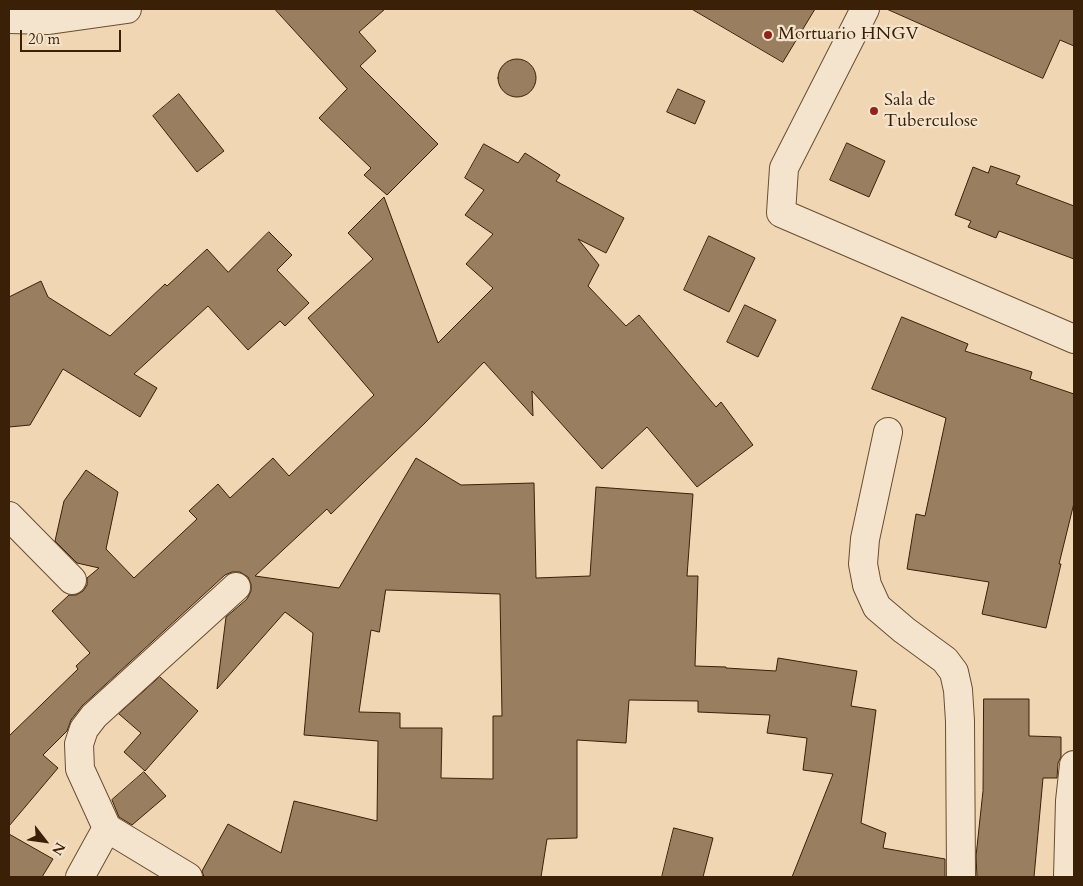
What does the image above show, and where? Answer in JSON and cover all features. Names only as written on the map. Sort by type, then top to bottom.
[{"type":"street","points":[[9,19],[47,14],[126,9]]},
{"type":"street","points":[[865,9],[784,168],[782,213],[1074,339]]},
{"type":"street","points":[[888,432],[865,539],[863,564],[867,585],[877,607],[904,630],[945,660],[954,672],[958,690],[960,721],[961,877]]},
{"type":"street","points":[[9,516],[72,580]]},
{"type":"street","points":[[188,877],[107,828],[80,769],[79,744],[84,729],[94,716],[236,587]]},
{"type":"street","points":[[1070,867],[1070,800],[1074,765]]},
{"type":"street","points":[[80,877],[107,828]]},
{"type":"building","points":[[275,9],[385,9],[359,32],[376,51],[360,66],[438,144],[387,195],[364,175],[371,168],[319,118],[347,89]]},
{"type":"building","name":"Mortuario HNGV","points":[[692,9],[815,9],[783,62]]},
{"type":"building","points":[[887,9],[1074,9],[1074,46],[1060,40],[1043,78]]},
{"type":"building","points":[[517,59],[531,64],[536,78],[531,92],[517,97],[503,92],[498,78],[503,64]]},
{"type":"building","points":[[678,89],[705,101],[695,124],[667,112]]},
{"type":"building","points":[[179,94],[224,151],[197,172],[153,116]]},
{"type":"building","points":[[847,143],[885,161],[869,197],[830,180]]},
{"type":"building","points":[[484,144],[518,163],[525,153],[560,175],[556,181],[624,218],[606,253],[578,239],[599,265],[588,286],[626,326],[639,315],[716,407],[721,402],[753,445],[697,487],[647,427],[602,469],[532,391],[533,416],[484,362],[425,423],[331,514],[327,509],[255,576],[339,588],[416,458],[461,485],[534,483],[536,578],[590,576],[596,487],[693,494],[687,576],[698,576],[695,666],[776,671],[778,658],[857,671],[851,706],[876,710],[861,823],[886,833],[883,848],[945,859],[945,877],[792,877],[833,774],[803,770],[807,738],[767,733],[770,715],[698,712],[698,701],[629,700],[626,743],[577,740],[577,838],[547,839],[541,877],[204,877],[202,871],[228,824],[281,853],[294,801],[377,821],[378,741],[304,735],[313,633],[285,612],[217,689],[226,617],[247,599],[251,591],[248,577],[240,572],[232,572],[225,575],[82,706],[71,720],[67,731],[43,755],[58,768],[9,826],[9,736],[78,669],[76,666],[90,653],[52,611],[69,595],[76,595],[83,591],[87,585],[87,578],[99,568],[77,563],[55,541],[64,501],[86,470],[118,492],[106,549],[134,578],[197,519],[189,511],[218,484],[230,498],[273,458],[289,476],[374,395],[308,318],[373,259],[348,233],[384,197],[438,343],[493,288],[466,264],[493,234],[465,215],[484,190],[465,178]],"holes":[[[386,590],[500,594],[502,716],[493,716],[493,779],[441,778],[442,728],[400,728],[400,713],[359,712],[371,630],[379,632]]]},
{"type":"building","points":[[991,166],[1020,176],[1016,184],[1074,206],[1074,259],[999,231],[996,238],[968,227],[971,221],[955,215],[973,167],[988,173]]},
{"type":"building","points":[[269,232],[292,255],[277,270],[309,303],[285,326],[280,321],[248,350],[208,306],[134,374],[157,388],[140,417],[63,369],[30,425],[9,427],[9,297],[41,281],[48,297],[110,336],[165,284],[167,286],[207,249],[228,272]]},
{"type":"building","points":[[709,236],[755,258],[729,312],[684,290]]},
{"type":"building","points":[[745,305],[776,320],[758,357],[727,342]]},
{"type":"building","points":[[902,317],[968,344],[965,351],[1032,372],[1030,379],[1074,394],[1074,503],[1046,628],[982,614],[989,582],[907,569],[916,514],[925,516],[946,418],[872,389]]},
{"type":"building","points":[[160,677],[198,711],[145,771],[124,752],[141,733],[119,714]]},
{"type":"building","points":[[984,699],[1029,699],[1029,736],[1061,737],[1061,757],[1058,763],[1057,778],[1043,778],[1034,877],[977,877],[976,856],[983,791]]},
{"type":"building","points":[[144,772],[166,796],[132,825],[119,817],[112,800]]},
{"type":"building","points":[[674,828],[713,838],[703,877],[662,877]]},
{"type":"building","points":[[9,834],[53,859],[42,877],[9,877]]},
{"type":"place","name":"Mortuario HNGV","points":[[768,35]]},
{"type":"place","name":"Sala de Tuberculose","points":[[874,111]]}]
